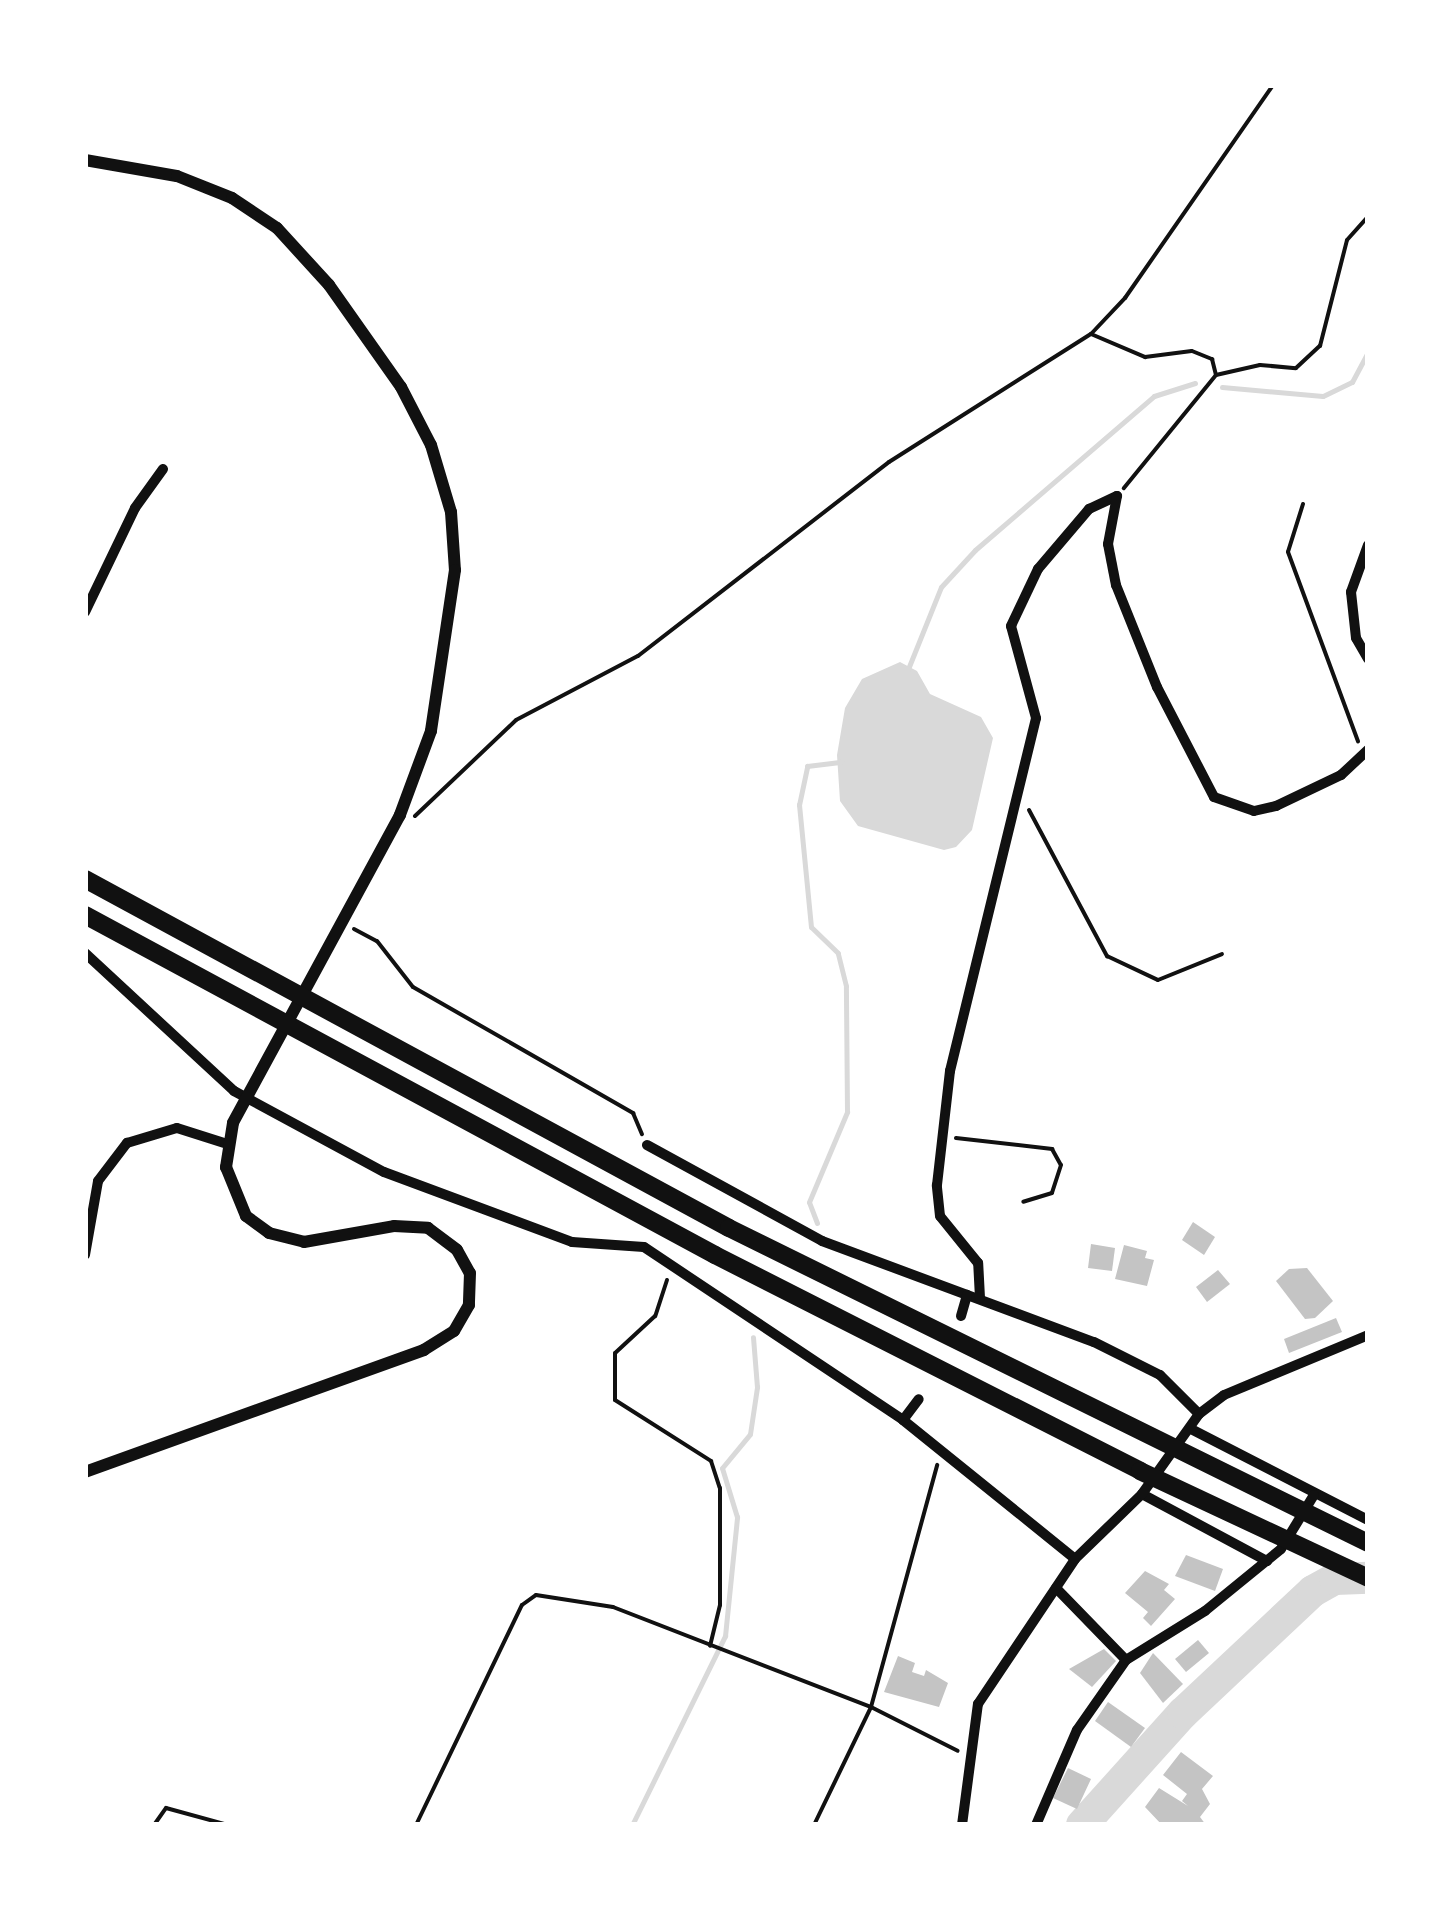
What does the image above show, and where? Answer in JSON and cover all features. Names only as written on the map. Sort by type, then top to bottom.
[{"type":"highway","points":[[85,879],[729,1228],[1150,1440],[1368,1543]]},
{"type":"highway","points":[[85,914],[714,1255],[1140,1471],[1368,1578]]},
{"type":"street","points":[[85,160],[177,176],[232,198],[277,228],[329,285],[401,387],[431,445],[451,512],[454,590],[431,732],[400,815],[254,1084],[227,1144],[232,1194],[269,1232],[304,1242],[394,1226],[428,1228],[457,1250],[470,1273],[469,1305],[454,1331],[424,1350],[85,1472]]},
{"type":"street","points":[[85,612],[135,508],[163,469]]},
{"type":"street","points":[[1117,496],[1108,528],[1116,586],[1157,686],[1214,798],[1254,811],[1276,806],[1341,776],[1366,752]]},
{"type":"street","points":[[980,1298],[978,1263],[940,1216],[937,1185],[948,1137],[950,1071],[1036,718],[1011,626],[1038,569],[1089,509],[1117,496]]},
{"type":"street","points":[[1368,545],[1351,592],[1356,638],[1368,660]]},
{"type":"street","points":[[85,953],[247,1099],[384,1172],[572,1242],[644,1247],[903,1420],[1075,1559]]},
{"type":"street","points":[[85,1255],[98,1182],[127,1143],[177,1128],[227,1144]]},
{"type":"street","points":[[647,1145],[822,1242],[980,1298],[1160,1375],[1199,1414]]},
{"type":"street","points":[[961,1316],[967,1295]]},
{"type":"street","points":[[962,1825],[978,1704],[993,1674],[1075,1559],[1142,1494],[1199,1414],[1246,1384],[1368,1335]]},
{"type":"street","points":[[903,1420],[918,1398]]},
{"type":"street","points":[[1191,1428],[1368,1520]]},
{"type":"street","points":[[1142,1494],[1267,1561]]},
{"type":"street","points":[[1036,1825],[1078,1730],[1126,1660],[1205,1611],[1267,1561],[1314,1495]]},
{"type":"street","points":[[1056,1588],[1126,1660]]},
{"type":"path","points":[[400,815],[416,816],[516,720],[638,656],[889,462],[1091,334],[1125,298],[1273,85]]},
{"type":"path","points":[[1117,496],[1216,375],[1260,365],[1296,368],[1320,346],[1347,240],[1368,217]]},
{"type":"path","points":[[1091,334],[1145,357],[1192,350],[1212,360],[1216,375]]},
{"type":"path","points":[[1303,504],[1288,552],[1366,752]]},
{"type":"path","points":[[1018,788],[1107,956],[1158,980],[1222,954]]},
{"type":"path","points":[[341,922],[376,942],[413,987],[633,1113],[647,1145]]},
{"type":"path","points":[[948,1137],[1052,1148],[1061,1166],[1052,1193],[1023,1202]]},
{"type":"path","points":[[672,1265],[655,1316],[615,1353],[615,1400],[711,1461],[720,1488],[720,1605],[710,1646]]},
{"type":"path","points":[[814,1825],[870,1707],[940,1450]]},
{"type":"path","points":[[416,1825],[527,1597],[584,1598],[870,1707],[970,1758]]},
{"type":"path","points":[[154,1825],[166,1808],[228,1825]]},
{"type":"shaded area","points":[[900,662],[917,671],[930,694],[981,717],[993,738],[972,830],[956,847],[944,850],[858,826],[840,801],[837,755],[845,708],[862,679]]},
{"type":"building","points":[[1193,1222],[1215,1237],[1204,1255],[1182,1240]]},
{"type":"building","points":[[1091,1244],[1115,1248],[1112,1271],[1088,1268]]},
{"type":"building","points":[[1124,1245],[1147,1251],[1145,1258],[1154,1260],[1147,1286],[1115,1279]]},
{"type":"building","points":[[1307,1268],[1333,1301],[1315,1318],[1305,1319],[1276,1281],[1289,1269]]},
{"type":"building","points":[[1218,1270],[1230,1284],[1207,1302],[1196,1287]]},
{"type":"building","points":[[1336,1318],[1342,1332],[1289,1353],[1284,1339]]},
{"type":"building","points":[[1186,1555],[1223,1569],[1215,1591],[1175,1576]]},
{"type":"building","points":[[1145,1571],[1169,1584],[1164,1590],[1175,1599],[1151,1626],[1143,1618],[1148,1612],[1125,1593]]},
{"type":"building","points":[[1198,1640],[1209,1653],[1186,1672],[1175,1659]]},
{"type":"building","points":[[1104,1649],[1116,1661],[1092,1687],[1069,1669]]},
{"type":"building","points":[[1153,1653],[1183,1684],[1163,1703],[1140,1673]]},
{"type":"building","points":[[898,1656],[915,1663],[912,1672],[924,1676],[926,1670],[948,1683],[939,1707],[884,1692]]},
{"type":"building","points":[[1108,1702],[1145,1728],[1131,1747],[1095,1721]]},
{"type":"building","points":[[1181,1752],[1213,1776],[1202,1789],[1210,1804],[1200,1817],[1206,1825],[1162,1825],[1145,1807],[1159,1788],[1188,1806],[1182,1801],[1187,1794],[1163,1775]]},
{"type":"building","points":[[1068,1768],[1091,1779],[1077,1809],[1053,1798]]},
{"type":"waterway","points":[[1222,387],[1323,396],[1352,382],[1368,352]]},
{"type":"waterway","points":[[908,669],[941,587],[975,550],[1154,396],[1195,383]]},
{"type":"waterway","points":[[817,1223],[809,1202],[847,1112],[846,986],[838,953],[811,927],[799,805],[807,766],[842,762]]},
{"type":"waterway","points":[[632,1825],[725,1636],[737,1517],[722,1468],[750,1434],[757,1387],[753,1337]]},
{"type":"waterway","points":[[1082,1825],[1183,1713],[1313,1591],[1335,1579],[1368,1578]]}]
